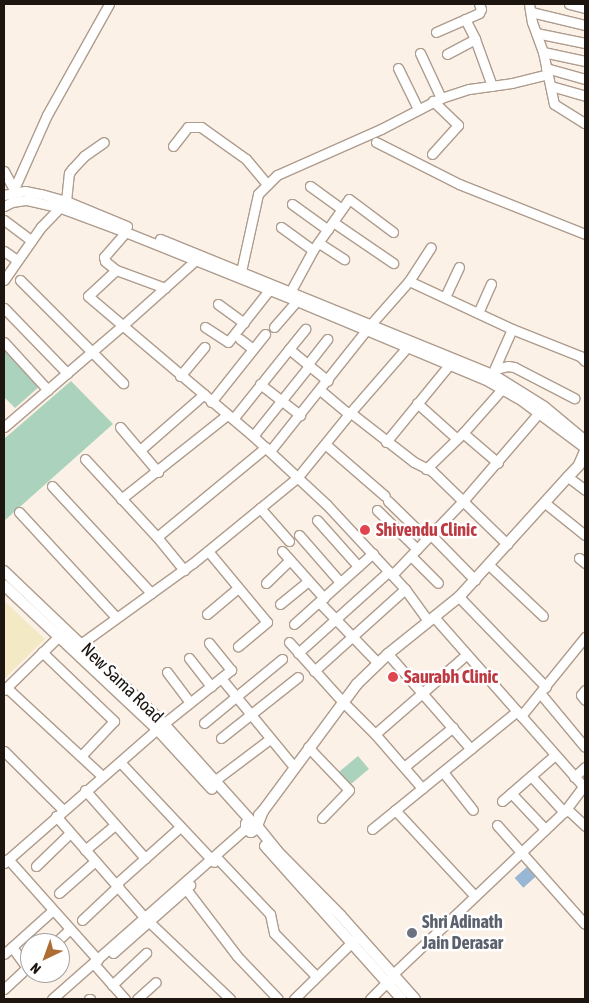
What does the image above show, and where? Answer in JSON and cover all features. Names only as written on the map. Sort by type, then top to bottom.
[{"type":"main road","points":[[250,826],[263,811],[342,701],[388,654],[459,597],[582,463],[585,450]]},
{"type":"main road","name":"New Sama Road","points":[[4,571],[62,633]]},
{"type":"main road","name":"New Sama Road","points":[[4,585],[77,646],[160,726],[214,781],[230,803]]},
{"type":"main road","name":"New Sama Road","points":[[160,726],[230,803]]},
{"type":"main road","points":[[230,803],[355,939],[415,999]]},
{"type":"main road","points":[[391,977],[402,999]]},
{"type":"street","points":[[14,191],[47,115],[109,4]]},
{"type":"street","points":[[436,32],[479,13],[481,9],[479,4]]},
{"type":"street","points":[[569,4],[585,8]]},
{"type":"street","points":[[530,8],[585,25]]},
{"type":"street","points":[[530,8],[543,52],[554,104],[585,122]]},
{"type":"street","points":[[465,19],[475,38],[492,86]]},
{"type":"street","points":[[536,33],[585,43]]},
{"type":"street","points":[[447,54],[475,38]]},
{"type":"street","points":[[543,52],[585,61]]},
{"type":"street","points":[[420,53],[437,100],[458,124],[432,154]]},
{"type":"street","points":[[398,68],[418,109]]},
{"type":"street","points":[[240,275],[258,194],[277,175],[381,128],[437,100],[468,89],[512,83],[547,71],[585,79]]},
{"type":"street","points":[[551,86],[585,96]]},
{"type":"street","points":[[173,146],[188,127],[201,127],[246,159],[267,184]]},
{"type":"street","points":[[4,279],[31,240],[63,205],[68,173],[84,156],[104,142]]},
{"type":"street","points":[[376,142],[459,184],[585,234]]},
{"type":"street","points":[[4,171],[14,191]]},
{"type":"street","points":[[310,186],[342,209]]},
{"type":"street","points":[[4,195],[14,191],[41,194],[126,232],[197,258]]},
{"type":"street","points":[[288,294],[316,246],[349,199],[394,232]]},
{"type":"street","points":[[4,206],[12,202],[27,200],[63,205],[369,327],[449,365],[492,375],[502,389],[541,410],[585,450]]},
{"type":"street","points":[[292,204],[393,263]]},
{"type":"street","points":[[4,220],[31,240]]},
{"type":"street","points":[[281,227],[344,259]]},
{"type":"street","points":[[126,232],[104,258],[116,270],[165,288]]},
{"type":"street","points":[[157,537],[268,449],[300,415],[369,327],[409,281],[431,247]]},
{"type":"street","points":[[4,251],[18,260]]},
{"type":"street","points":[[4,427],[122,326],[197,258]]},
{"type":"street","points":[[445,297],[459,267]]},
{"type":"street","points":[[116,270],[88,296],[268,449],[373,553],[584,787],[565,810],[474,895],[370,999]]},
{"type":"street","points":[[240,275],[270,290],[288,294],[297,301],[369,327]]},
{"type":"street","points":[[20,280],[123,383]]},
{"type":"street","points":[[409,281],[512,329],[580,356],[585,361]]},
{"type":"street","points":[[478,313],[491,284]]},
{"type":"street","points":[[205,327],[228,342],[270,290]]},
{"type":"street","points":[[274,327],[297,301]]},
{"type":"street","points":[[218,304],[244,323]]},
{"type":"street","points":[[4,308],[67,373]]},
{"type":"street","points":[[121,499],[230,417],[305,329]]},
{"type":"street","points":[[492,375],[512,329]]},
{"type":"street","points":[[211,402],[265,334]]},
{"type":"street","points":[[240,339],[253,349]]},
{"type":"street","points":[[253,436],[282,401],[327,339]]},
{"type":"street","points":[[4,342],[48,390]]},
{"type":"street","points":[[409,345],[492,375],[585,440]]},
{"type":"street","points":[[77,646],[184,570],[297,478],[409,345]]},
{"type":"street","points":[[180,376],[204,347]]},
{"type":"street","points":[[289,350],[328,381]]},
{"type":"street","points":[[386,442],[449,365]]},
{"type":"street","points":[[492,375],[508,366],[514,367],[574,398]]},
{"type":"street","points":[[260,384],[300,415]]},
{"type":"street","points":[[426,469],[502,389]]},
{"type":"street","points":[[320,390],[386,442],[426,469],[432,471],[508,544]]},
{"type":"street","points":[[140,450],[204,394]]},
{"type":"street","points":[[417,403],[498,463]]},
{"type":"street","points":[[298,653],[334,619],[390,573],[429,537],[498,463],[541,410]]},
{"type":"street","points":[[120,427],[158,472]]},
{"type":"street","points":[[325,444],[387,498],[475,580]]},
{"type":"street","points":[[84,459],[157,537],[184,570]]},
{"type":"street","points":[[568,477],[585,490]]},
{"type":"street","points":[[52,486],[150,593]]},
{"type":"street","points":[[545,503],[585,535]]},
{"type":"street","points":[[260,508],[289,541]]},
{"type":"street","points":[[377,510],[438,583]]},
{"type":"street","points":[[20,512],[116,617]]},
{"type":"street","points":[[317,520],[358,566]]},
{"type":"street","points":[[299,535],[340,582]]},
{"type":"street","points":[[208,551],[267,622],[238,646]]},
{"type":"street","points":[[282,551],[308,581],[334,619],[378,663]]},
{"type":"street","points":[[294,624],[373,553]]},
{"type":"street","points":[[266,583],[290,560]]},
{"type":"street","points":[[489,565],[543,616]]},
{"type":"street","points":[[280,604],[308,581]]},
{"type":"street","points":[[207,614],[238,588]]},
{"type":"street","points":[[314,671],[405,589]]},
{"type":"street","points":[[459,597],[543,690],[585,747]]},
{"type":"street","points":[[62,633],[6,689],[102,776]]},
{"type":"street","points":[[372,829],[471,749],[519,714],[543,690],[585,638]]},
{"type":"street","points":[[289,642],[342,701],[375,734],[422,788]]},
{"type":"street","points":[[125,999],[69,930],[6,861],[160,726],[231,670],[209,643]]},
{"type":"street","points":[[42,652],[114,721],[81,756]]},
{"type":"street","points":[[388,654],[471,749]]},
{"type":"street","points":[[375,734],[466,655]]},
{"type":"street","points":[[188,658],[210,686]]},
{"type":"street","points":[[204,723],[282,659]]},
{"type":"street","points":[[167,672],[190,702]]},
{"type":"street","points":[[221,738],[298,677]]},
{"type":"street","points":[[221,678],[294,767]]},
{"type":"street","points":[[585,690],[581,695],[585,700]]},
{"type":"street","points":[[404,767],[453,727]]},
{"type":"street","points":[[214,781],[270,738]]},
{"type":"street","points":[[308,747],[349,790],[322,818]]},
{"type":"street","points":[[4,751],[60,813],[70,833],[94,862],[147,919],[230,999]]},
{"type":"street","points":[[502,801],[555,755]]},
{"type":"street","points":[[120,762],[180,827],[270,914],[274,933],[316,976]]},
{"type":"street","points":[[574,777],[585,767]]},
{"type":"street","points":[[443,772],[473,810]]},
{"type":"street","points":[[531,776],[565,810],[585,826]]},
{"type":"street","points":[[85,790],[145,858]]},
{"type":"street","points":[[511,793],[545,829]]},
{"type":"street","points":[[395,810],[474,895]]},
{"type":"street","points":[[85,850],[114,825]]},
{"type":"street","points":[[497,825],[585,924]]},
{"type":"street","points":[[147,919],[186,888],[250,826]]},
{"type":"street","points":[[82,920],[145,858],[180,827]]},
{"type":"street","points":[[36,866],[70,833]]},
{"type":"street","points":[[60,999],[96,964],[214,860]]},
{"type":"street","points":[[59,893],[94,862]]},
{"type":"street","points":[[186,888],[237,956],[278,999]]},
{"type":"street","points":[[4,954],[52,911]]},
{"type":"street","points":[[66,933],[69,930]]},
{"type":"street","points":[[294,999],[355,939]]},
{"type":"street","points":[[12,947],[20,956]]},
{"type":"street","points":[[112,985],[146,953]]},
{"type":"street","points":[[52,999],[96,964]]},
{"type":"street","points":[[4,989],[20,975]]},
{"type":"street","points":[[137,999],[156,982]]},
{"type":"green space","points":[[4,348],[41,385],[15,408],[4,397]]},
{"type":"green space","points":[[71,381],[113,424],[4,521],[4,439]]},
{"type":"green space","points":[[358,756],[369,769],[350,785],[339,772]]},
{"type":"sand","points":[[4,601],[45,639],[4,679]]},
{"type":"water","points":[[528,866],[537,876],[523,888],[515,878]]},
{"type":"place","name":"Shivendu Clinic","points":[[365,530]]},
{"type":"place","name":"Saurabh Clinic","points":[[393,677]]},
{"type":"place","name":"Shri Adinath Jain Derasar","points":[[412,933]]}]
